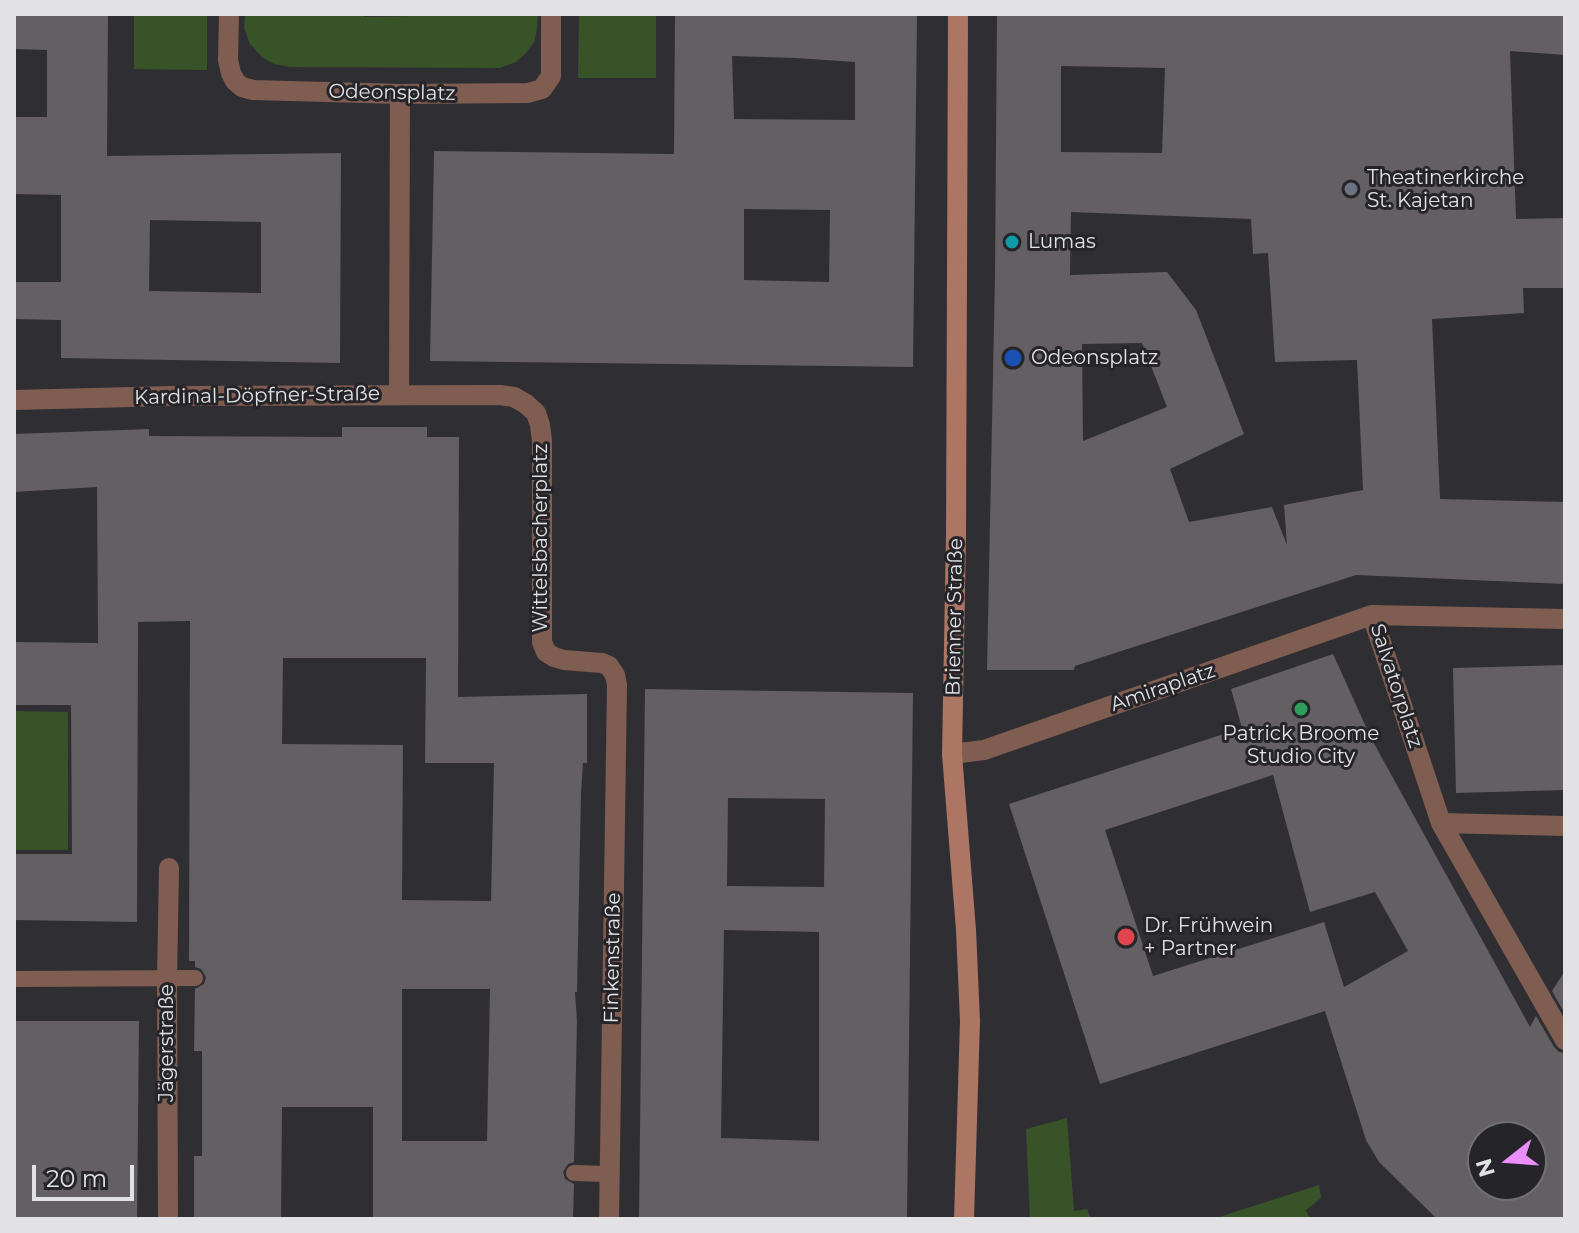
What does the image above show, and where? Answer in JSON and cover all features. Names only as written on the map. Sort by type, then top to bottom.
[{"type":"street","name":"Odeonsplatz","points":[[229,14],[228,60],[235,81],[242,87],[253,90],[400,94],[528,93],[542,89],[551,76],[551,14]]},
{"type":"street","name":"Brienner Straße","points":[[958,14],[957,520],[952,754],[970,1021],[964,1219]]},
{"type":"street","points":[[399,395],[400,94]]},
{"type":"street","name":"Kardinal-Döpfner-Straße","points":[[14,400],[500,395]]},
{"type":"street","name":"Wittelsbacherplatz","points":[[500,395],[514,397],[526,404],[536,413],[540,425],[542,642],[546,652],[554,657],[609,666],[615,675],[617,698]]},
{"type":"street","name":"Amiraplatz","points":[[952,754],[984,750],[1372,615]]},
{"type":"street","name":"Salvatorplatz","points":[[1565,619],[1372,615],[1441,823],[1565,1040]]},
{"type":"street","name":"Finkenstraße","points":[[609,1219],[617,698]]},
{"type":"street","points":[[1441,823],[1565,826]]},
{"type":"street","name":"Jägerstraße","points":[[168,1219],[169,868]]},
{"type":"lane","points":[[14,979],[195,978]]},
{"type":"lane","points":[[574,1173],[609,1174]]},
{"type":"green space","points":[[134,14],[207,14],[207,70],[134,69]]},
{"type":"green space","points":[[245,14],[364,14],[364,17],[538,14],[534,42],[516,62],[500,68],[290,67],[274,64],[250,44],[244,28]]},
{"type":"green space","points":[[579,14],[656,14],[656,78],[578,78]]},
{"type":"green space","points":[[14,711],[68,712],[68,850],[14,850]]},
{"type":"green space","points":[[1067,1118],[1074,1211],[1087,1209],[1091,1219],[1030,1219],[1026,1129]]},
{"type":"green space","points":[[1319,1185],[1321,1198],[1306,1210],[1310,1219],[1213,1219]]},
{"type":"building","points":[[14,14],[108,14],[107,156],[341,153],[340,363],[61,358],[61,320],[14,319],[14,282],[61,282],[61,195],[14,194],[14,117],[47,117],[47,50],[14,49]],"holes":[[[150,220],[261,222],[261,293],[149,291]]]},
{"type":"building","points":[[675,14],[917,14],[913,367],[430,361],[434,151],[674,154]],"holes":[[[732,56],[855,62],[855,120],[734,119]],[[744,209],[830,210],[829,282],[744,280]]]},
{"type":"building","points":[[997,14],[1565,14],[1565,55],[1510,51],[1516,219],[1565,218],[1565,288],[1523,288],[1524,313],[1432,319],[1440,499],[1565,502],[1565,584],[1356,575],[1075,666],[1074,670],[987,670]],"holes":[[[1061,66],[1165,68],[1162,153],[1061,152]],[[1071,212],[1251,219],[1253,254],[1268,253],[1275,362],[1357,360],[1363,490],[1284,505],[1287,545],[1272,507],[1189,522],[1170,469],[1244,434],[1196,310],[1167,272],[1070,275]],[[1142,343],[1167,407],[1083,441],[1082,344]]]},
{"type":"building","points":[[342,427],[427,427],[427,437],[459,437],[458,697],[587,694],[587,763],[583,763],[581,793],[575,992],[574,1162],[568,1164],[563,1172],[565,1179],[574,1184],[573,1219],[373,1219],[373,1107],[282,1107],[281,1219],[194,1219],[194,1156],[202,1156],[202,1051],[194,1051],[195,989],[204,984],[206,977],[201,969],[195,967],[195,961],[189,961],[190,621],[138,622],[137,922],[14,920],[14,854],[72,854],[71,705],[14,705],[14,642],[98,643],[97,487],[14,492],[14,434],[149,429],[149,436],[342,437]],"holes":[[[283,658],[426,658],[425,763],[494,763],[491,901],[402,900],[403,745],[282,744]],[[402,989],[490,989],[487,1141],[402,1141]]]},
{"type":"building","points":[[1333,654],[1371,738],[1530,1027],[1536,1016],[1554,1047],[1565,1053],[1565,1219],[1437,1219],[1379,1162],[1366,1140],[1325,1011],[1100,1084],[1009,804],[1242,728],[1231,689]],"holes":[[[1273,775],[1310,912],[1375,892],[1408,951],[1344,987],[1324,922],[1153,976],[1105,830]]]},
{"type":"building","points":[[1565,665],[1565,790],[1456,793],[1453,668]]},
{"type":"building","points":[[645,689],[913,693],[907,1219],[639,1219]],"holes":[[[728,798],[825,799],[824,887],[727,886]],[[724,930],[819,932],[819,1141],[721,1138]]]},
{"type":"building","points":[[1565,971],[1565,1014],[1552,991]]},
{"type":"building","points":[[14,1021],[139,1021],[137,1219],[14,1219]]},
{"type":"place","name":"Theatinerkirche St. Kajetan","points":[[1351,189]]},
{"type":"place","name":"Lumas","points":[[1012,242]]},
{"type":"place","name":"Odeonsplatz","points":[[1013,358]]},
{"type":"place","name":"Patrick Broome Studio City","points":[[1301,709]]},
{"type":"place","name":"Dr. Frühwein + Partner","points":[[1126,937]]}]
